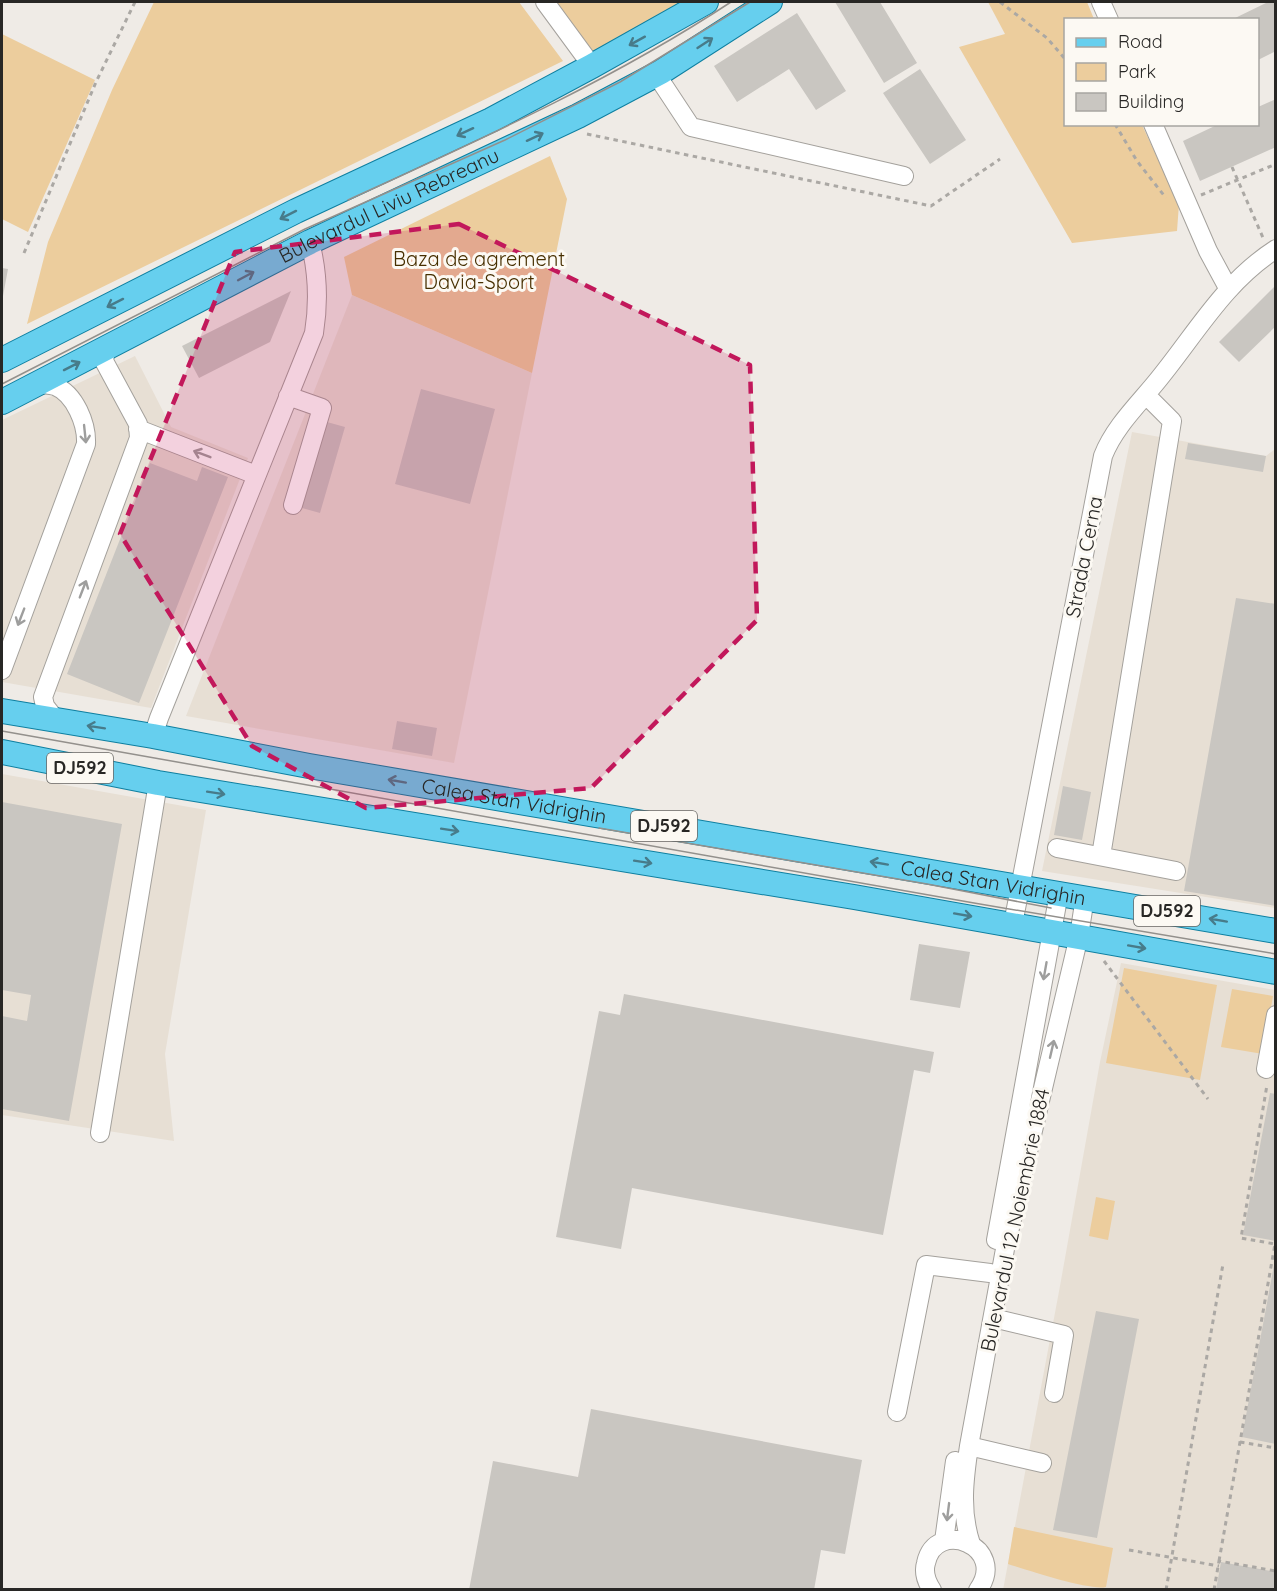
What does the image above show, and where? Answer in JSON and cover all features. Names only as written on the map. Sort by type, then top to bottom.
[{"type":"main road","name":"Bulevardul Liviu Rebreanu","points":[[2,360],[296,211],[491,120],[706,2]]},
{"type":"main road","name":"Bulevardul Liviu Rebreanu","points":[[2,402],[310,242],[556,127],[657,74],[770,2]]},
{"type":"main road","name":"Calea Stan Vidrighin","points":[[2,711],[153,736],[298,764],[1275,931]]},
{"type":"main road","name":"Calea Stan Vidrighin","points":[[2,752],[158,783],[1013,924],[1275,972]]},
{"type":"street","points":[[545,2],[592,66]]},
{"type":"street","points":[[1101,2],[1107,18]]},
{"type":"street","points":[[657,74],[691,127],[904,176]]},
{"type":"street","points":[[1154,126],[1179,204],[1228,288]]},
{"type":"street","points":[[153,736],[314,333],[318,310],[317,281],[310,242]]},
{"type":"street","name":"Strada Cerna","points":[[1013,924],[1103,456],[1109,440],[1228,288],[1273,251]]},
{"type":"street","points":[[56,720],[45,706],[43,697],[139,438],[138,424],[104,361],[106,349]]},
{"type":"street","points":[[2,670],[86,444],[87,432],[67,393],[55,386],[35,384]]},
{"type":"street","points":[[1101,856],[1172,421],[1146,395]]},
{"type":"street","points":[[288,396],[322,408],[293,505]]},
{"type":"street","points":[[138,429],[256,475]]},
{"type":"street","points":[[100,1133],[158,783]]},
{"type":"street","points":[[1057,848],[1176,871]]},
{"type":"street","name":"Bulevardul 12 Noiembrie 1884","points":[[944,1541],[953,1475],[1059,893]]},
{"type":"street","name":"Bulevardul 12 Noiembrie 1884","points":[[978,1590],[985,1576],[985,1567],[978,1550],[971,1544],[966,1528],[963,1508],[964,1477],[1005,1249],[1079,936],[1085,897]]},
{"type":"street","points":[[1267,1075],[1275,1015]]},
{"type":"street","points":[[897,1412],[926,1265],[990,1273]]},
{"type":"street","points":[[993,1318],[1065,1335],[1054,1393]]},
{"type":"street","points":[[969,1446],[1042,1463]]},
{"type":"street","points":[[932,1590],[925,1576],[927,1559],[931,1551],[944,1541],[953,1539],[971,1544]]},
{"type":"path","points":[[24,253],[96,82],[135,2]]},
{"type":"path","points":[[1000,2],[1047,38],[1064,59]]},
{"type":"path","points":[[1116,126],[1137,161],[1179,204],[1275,164]]},
{"type":"path","points":[[556,127],[931,206],[1000,159]]},
{"type":"path","points":[[1232,167],[1273,251]]},
{"type":"path","points":[[1103,960],[1208,1099]]},
{"type":"path","points":[[1214,1590],[1275,1244],[1241,1238],[1267,1075]]},
{"type":"path","points":[[1166,1590],[1223,1264]]},
{"type":"path","points":[[1240,1442],[1275,1448]]},
{"type":"path","points":[[1129,1550],[1218,1566]]},
{"type":"path","points":[[1219,1561],[1275,1570]]},
{"type":"highlighted area","points":[[459,224],[750,365],[757,620],[591,788],[366,808],[252,746],[120,534],[235,252]]},
{"type":"shaded area","points":[[352,295],[532,373],[454,763],[186,716]]},
{"type":"shaded area","points":[[135,356],[171,427],[248,458],[151,708],[2,682],[2,420]]},
{"type":"shaded area","points":[[1132,432],[1266,456],[1275,449],[1275,908],[1042,871]]},
{"type":"shaded area","points":[[2,774],[206,810],[165,1054],[174,1141],[2,1115]]},
{"type":"shaded area","points":[[1121,963],[1275,990],[1275,1589],[1003,1590],[1100,1062]]},
{"type":"green space","points":[[154,2],[519,2],[563,61],[27,324],[48,242],[112,90]]},
{"type":"green space","points":[[540,2],[682,2],[592,66]]},
{"type":"green space","points":[[988,2],[1087,2],[1094,18],[1064,18],[1064,126],[1142,126],[1179,204],[1177,231],[1072,243],[959,47],[1005,34]]},
{"type":"green space","points":[[2,34],[95,80],[28,232],[2,219]]},
{"type":"green space","name":"Baza de agrement Davia-Sport","points":[[550,156],[567,199],[532,373],[352,295],[344,257]]},
{"type":"green space","points":[[1124,968],[1217,985],[1200,1080],[1106,1063]]},
{"type":"green space","points":[[1232,989],[1273,996],[1263,1054],[1221,1047]]},
{"type":"green space","points":[[1096,1197],[1115,1201],[1108,1240],[1089,1236]]},
{"type":"green space","points":[[1014,1527],[1113,1548],[1106,1587],[1073,1583],[1008,1564]]},
{"type":"building","points":[[835,2],[880,2],[917,63],[884,83]]},
{"type":"building","points":[[1268,2],[1276,2],[1276,51],[1259,60],[1259,18],[1235,18]]},
{"type":"building","points":[[797,13],[846,91],[816,110],[789,69],[737,102],[714,66]]},
{"type":"building","points":[[920,69],[966,140],[930,164],[883,93]]},
{"type":"building","points":[[1276,99],[1276,147],[1200,181],[1183,141],[1215,126],[1259,126],[1259,107]]},
{"type":"building","points":[[2,268],[8,269],[3,296],[2,296]]},
{"type":"building","points":[[1276,285],[1276,326],[1239,362],[1219,342]]},
{"type":"building","points":[[291,291],[270,342],[199,378],[182,346]]},
{"type":"building","points":[[421,389],[495,409],[470,504],[395,484]]},
{"type":"building","points":[[327,422],[345,427],[320,513],[302,508]]},
{"type":"building","points":[[1188,443],[1266,456],[1263,472],[1185,459]]},
{"type":"building","points":[[150,463],[197,481],[202,467],[228,477],[139,703],[67,674]]},
{"type":"building","points":[[1236,598],[1276,604],[1276,906],[1184,891]]},
{"type":"building","points":[[397,721],[437,728],[432,756],[392,749]]},
{"type":"building","points":[[1063,786],[1091,792],[1082,840],[1054,835]]},
{"type":"building","points":[[2,802],[122,824],[69,1121],[2,1109],[2,1016],[27,1021],[31,995],[2,990]]},
{"type":"building","points":[[919,944],[970,952],[960,1008],[910,1000]]},
{"type":"building","points":[[624,994],[934,1052],[930,1073],[914,1070],[883,1235],[632,1188],[621,1249],[556,1237],[599,1011],[620,1015]]},
{"type":"building","points":[[1270,1093],[1276,1094],[1276,1241],[1243,1235]]},
{"type":"building","points":[[1274,1265],[1276,1265],[1276,1444],[1242,1437]]},
{"type":"building","points":[[1096,1311],[1139,1319],[1097,1538],[1053,1530]]},
{"type":"building","points":[[591,1409],[862,1460],[845,1554],[821,1550],[814,1590],[469,1590],[493,1461],[578,1477]]},
{"type":"building","points":[[1221,1562],[1276,1572],[1276,1590],[1216,1590]]},
{"type":"tram line","points":[[348,200],[592,84],[731,2]]},
{"type":"tram line","points":[[2,384],[305,229],[505,140],[620,82],[750,2]]},
{"type":"tram line","points":[[2,731],[974,903],[1276,954]]},
{"type":"tram line","points":[[599,828],[927,884],[1051,908]]}]
